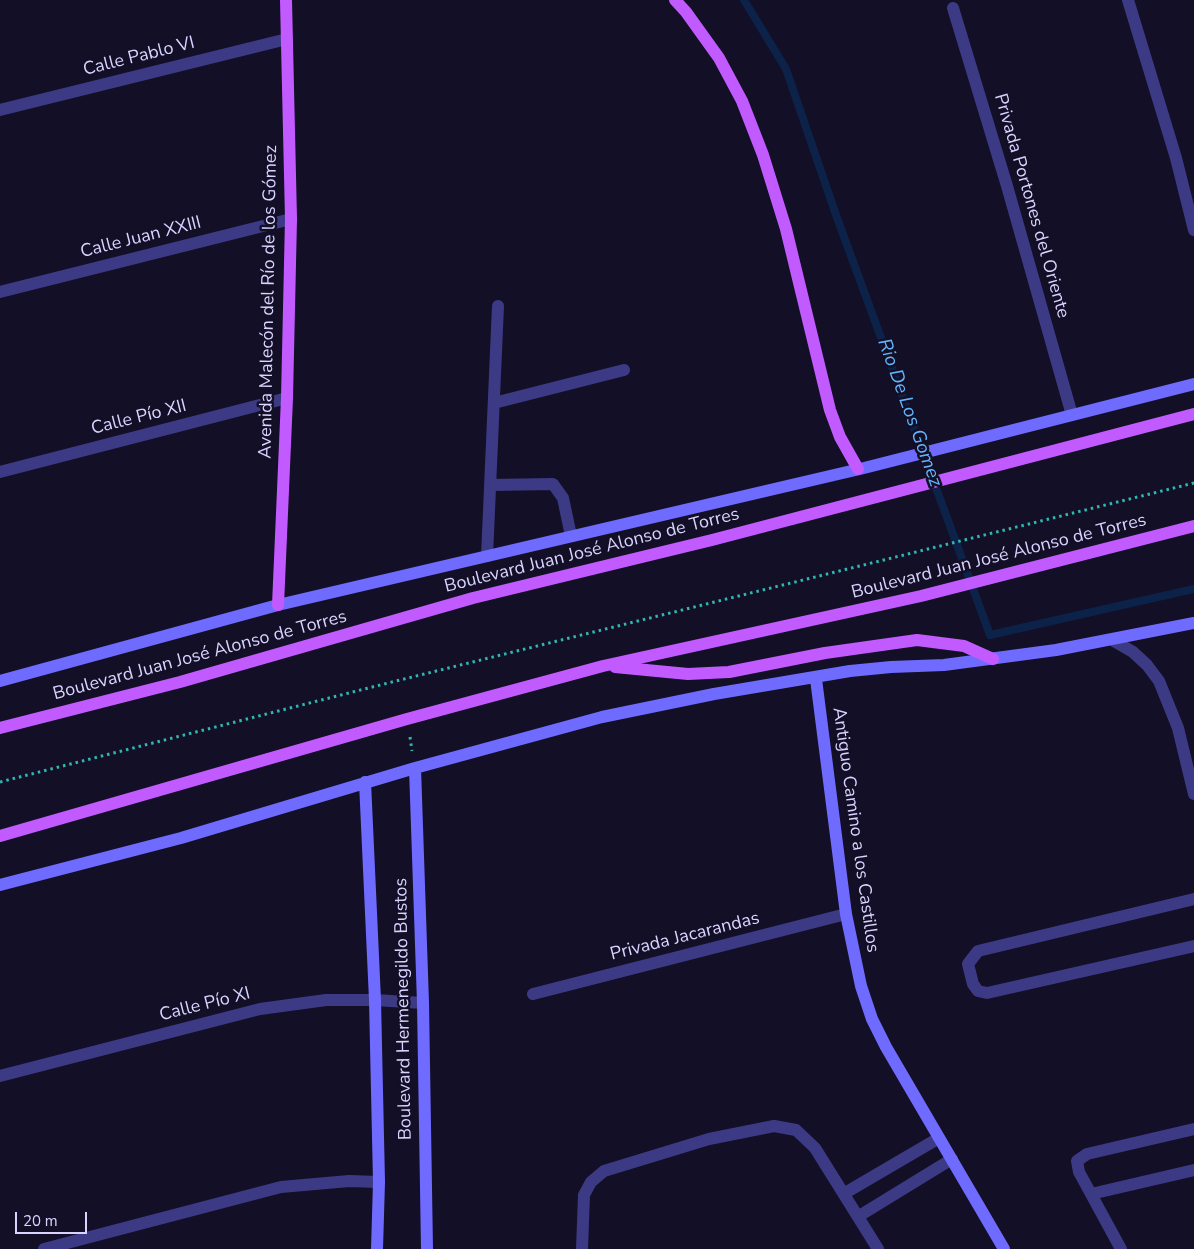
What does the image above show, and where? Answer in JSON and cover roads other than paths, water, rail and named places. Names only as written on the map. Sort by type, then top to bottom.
[{"type":"main road","name":"Avenida Malecón del Río de los Gómez","points":[[278,605],[287,398],[291,218],[286,0]]},
{"type":"main road","points":[[675,0],[686,12],[719,58],[742,101],[763,155],[786,229],[830,410],[840,437],[861,468]]},
{"type":"main road","name":"Boulevard Juan José Alonso de Torres","points":[[0,728],[180,682],[473,598],[712,540],[1194,414]]},
{"type":"main road","name":"Boulevard Juan José Alonso de Torres","points":[[0,836],[407,719],[602,666],[920,596],[1194,526]]},
{"type":"main road","points":[[602,666],[688,674],[729,672],[825,653],[917,640],[964,646],[993,658]]},
{"type":"street","points":[[1128,0],[1176,158],[1194,230]]},
{"type":"street","name":"Privada Portones del Oriente","points":[[953,8],[1008,186],[1072,415]]},
{"type":"street","name":"Calle Pablo VI","points":[[0,110],[287,39]]},
{"type":"street","name":"Calle Juan XXIII","points":[[0,292],[291,218]]},
{"type":"street","points":[[487,556],[498,306]]},
{"type":"street","points":[[494,403],[624,370]]},
{"type":"street","name":"Boulevard Juan José Alonso de Torres","points":[[0,681],[278,605],[957,445],[1194,384]]},
{"type":"street","name":"Calle Pío XII","points":[[0,472],[287,398]]},
{"type":"street","points":[[490,485],[553,484],[562,498],[571,536]]},
{"type":"street","points":[[0,886],[181,838],[365,782],[602,717],[714,694],[882,668],[944,665],[1114,640],[1194,622]]},
{"type":"street","points":[[1114,640],[1133,652],[1147,665],[1159,681],[1169,700],[1178,728],[1194,794]]},
{"type":"street","name":"Antiguo Camino a los Castillos","points":[[816,679],[846,914],[861,986],[872,1019],[1004,1249]]},
{"type":"street","name":"Boulevard Hermenegildo Bustos","points":[[415,768],[423,1003],[426,1249]]},
{"type":"street","name":"Boulevard Hermenegildo Bustos","points":[[365,782],[375,1000],[379,1182],[377,1249]]},
{"type":"street","points":[[1194,898],[978,951],[968,964],[973,984],[978,991],[987,993],[1194,946]]},
{"type":"street","name":"Privada Jacarandas","points":[[532,994],[846,914]]},
{"type":"street","name":"Calle Pío XI","points":[[0,1076],[260,1009],[326,1000],[375,1000],[423,1003]]},
{"type":"street","points":[[582,1249],[584,1195],[591,1182],[599,1174],[663,1152],[774,1126],[796,1130],[815,1148],[845,1193],[878,1249]]},
{"type":"street","points":[[1121,1249],[1079,1172],[1077,1161],[1087,1154],[1194,1129]]},
{"type":"street","points":[[845,1193],[939,1138]]},
{"type":"street","points":[[859,1216],[952,1159]]},
{"type":"street","points":[[1091,1194],[1194,1170]]},
{"type":"street","points":[[44,1249],[281,1187],[350,1181],[379,1182]]},
{"type":"waterway","name":"Rio De Los Gomez","points":[[744,0],[786,69],[836,215],[990,635],[1194,589]]}]
